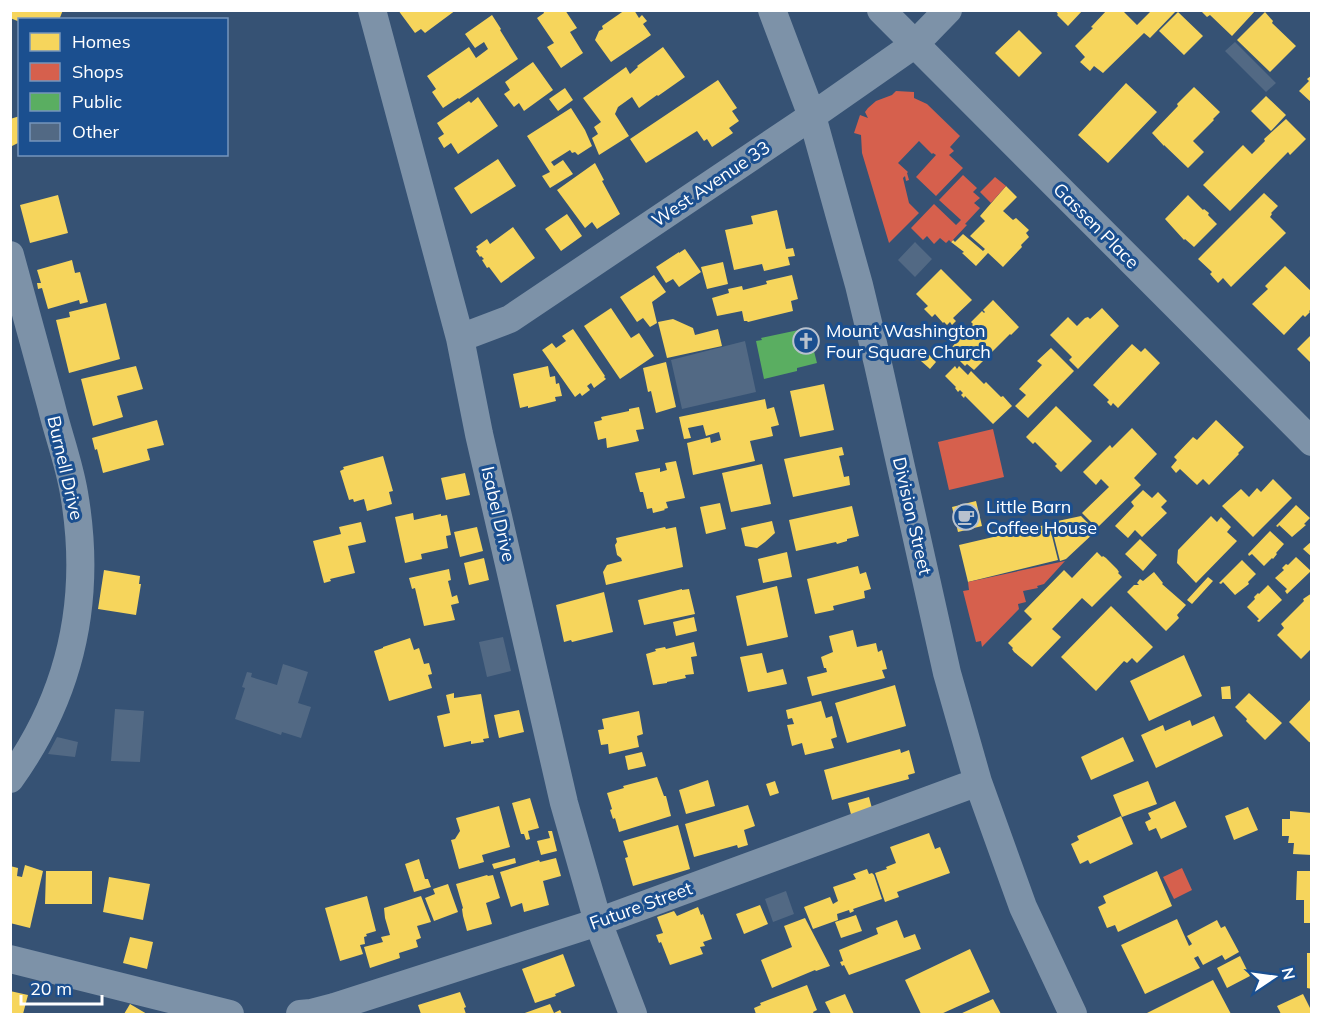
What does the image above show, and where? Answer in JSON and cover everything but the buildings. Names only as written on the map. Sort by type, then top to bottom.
[{"type":"street","name":"Isabel Drive","points":[[372,10],[460,338],[479,434],[564,803],[598,922],[633,1014]]},
{"type":"street","name":"Division Street","points":[[772,10],[812,116],[859,285],[947,673],[978,782],[1023,907],[1073,1014]]},
{"type":"street","name":"Gassen Place","points":[[881,10],[1311,442]]},
{"type":"street","name":"West Avenue 33","points":[[460,338],[510,319],[915,44],[948,10]]},
{"type":"street","name":"Burnell Drive","points":[[10,255],[74,491],[80,536],[81,574],[76,625],[66,669],[51,710],[27,756],[10,779]]},
{"type":"street","name":"Future Street","points":[[300,1014],[334,1007],[598,922],[978,782]]},
{"type":"street","points":[[10,959],[185,1009],[230,1014]]},
{"type":"place","name":"Mount Washington Four Square Church","points":[[806,341]]},
{"type":"place","name":"Little Barn Coffee House","points":[[966,517]]}]
